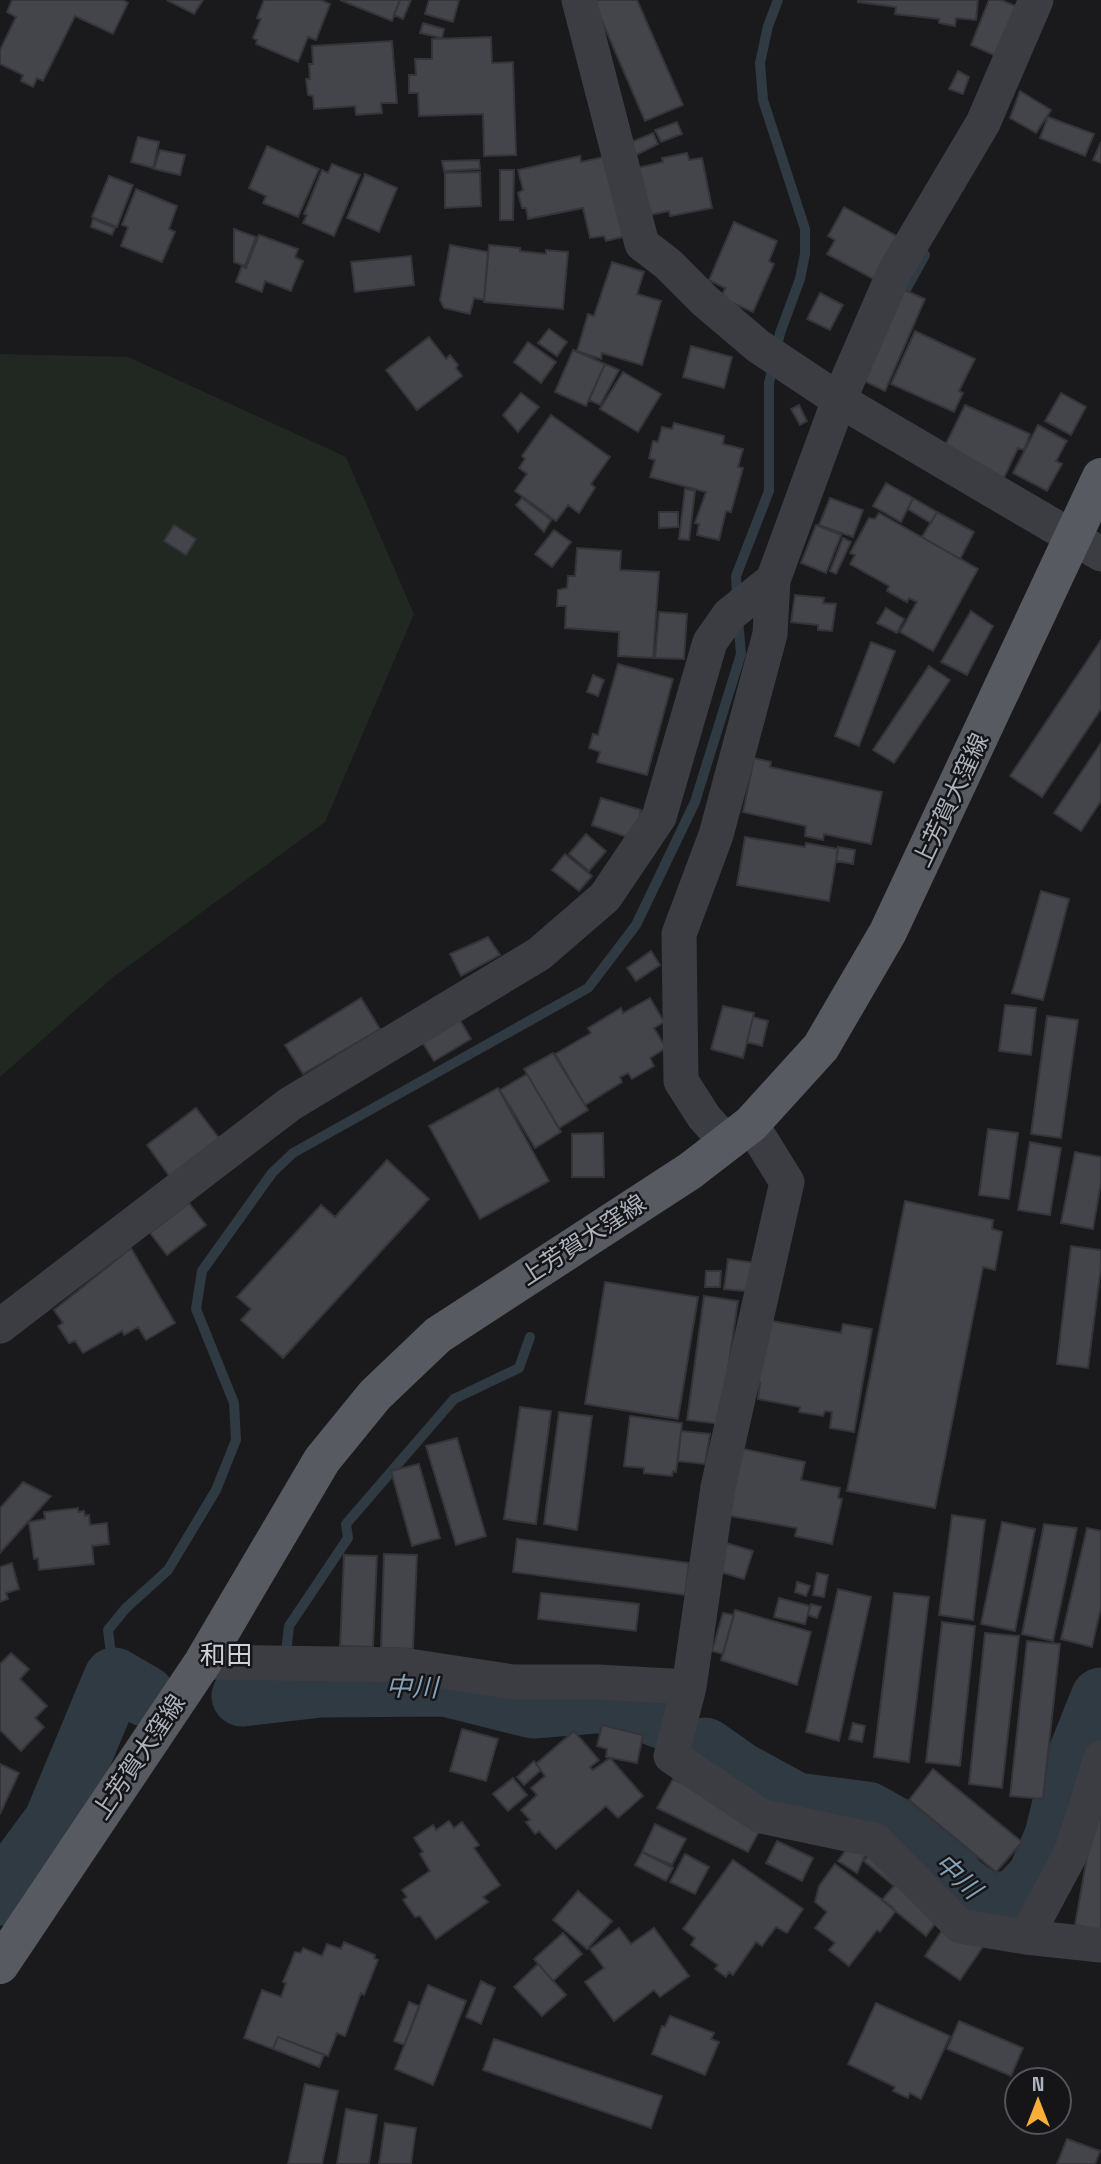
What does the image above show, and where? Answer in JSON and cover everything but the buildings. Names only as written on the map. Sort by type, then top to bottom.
[{"type":"main road","name":"上芳賀大窪線","points":[[0,1965],[203,1662],[322,1460],[375,1395],[438,1335],[690,1171],[739,1133],[821,1047],[888,932],[1087,547],[1101,477]]},
{"type":"street","points":[[579,0],[586,18],[642,244],[668,264],[705,301],[758,346],[839,400],[1087,547]]},
{"type":"street","points":[[1036,0],[983,123],[894,273],[839,400],[768,585],[770,634],[716,835],[679,934],[681,1081],[704,1117],[739,1133],[787,1182],[718,1487],[689,1687],[671,1756],[761,1816],[875,1840],[960,1926],[1026,1937],[1101,1944]]},
{"type":"street","points":[[0,1326],[290,1104],[539,954],[605,897],[659,817],[710,642],[729,615],[768,585]]},
{"type":"street","points":[[203,1662],[402,1665],[513,1682],[598,1682],[689,1687]]},
{"type":"street","points":[[1026,1937],[1072,1851],[1101,1758]]},
{"type":"shaded area","points":[[0,354],[128,357],[346,457],[414,614],[325,822],[112,978],[0,1077]]},
{"type":"waterway","points":[[737,599],[736,576],[769,491],[769,383],[780,333],[800,279],[805,254],[805,229],[763,100],[760,63],[768,26],[778,0]]},
{"type":"waterway","points":[[904,293],[925,255]]},
{"type":"waterway","points":[[114,1678],[108,1630],[126,1608],[168,1570],[216,1490],[236,1440],[234,1403],[196,1309],[202,1271],[272,1173],[293,1153],[588,988],[636,925],[695,802],[741,654],[738,619]]},
{"type":"waterway","points":[[286,1653],[289,1626],[348,1538],[346,1524],[454,1399],[519,1368],[530,1337]]},
{"type":"waterway","name":"中川","points":[[0,1895],[54,1822],[114,1678],[145,1696]]},
{"type":"waterway","points":[[282,1691],[283,1678]]},
{"type":"waterway","name":"中川","points":[[242,1696],[321,1687],[445,1686],[533,1708],[619,1701],[661,1718]]},
{"type":"waterway","name":"中川","points":[[705,1748],[739,1772],[796,1803],[867,1812],[928,1846],[959,1884],[984,1902],[1014,1902],[1038,1877],[1055,1836],[1069,1778],[1101,1698]]},
{"type":"district","name":"和田","points":[[226,1655]]}]
